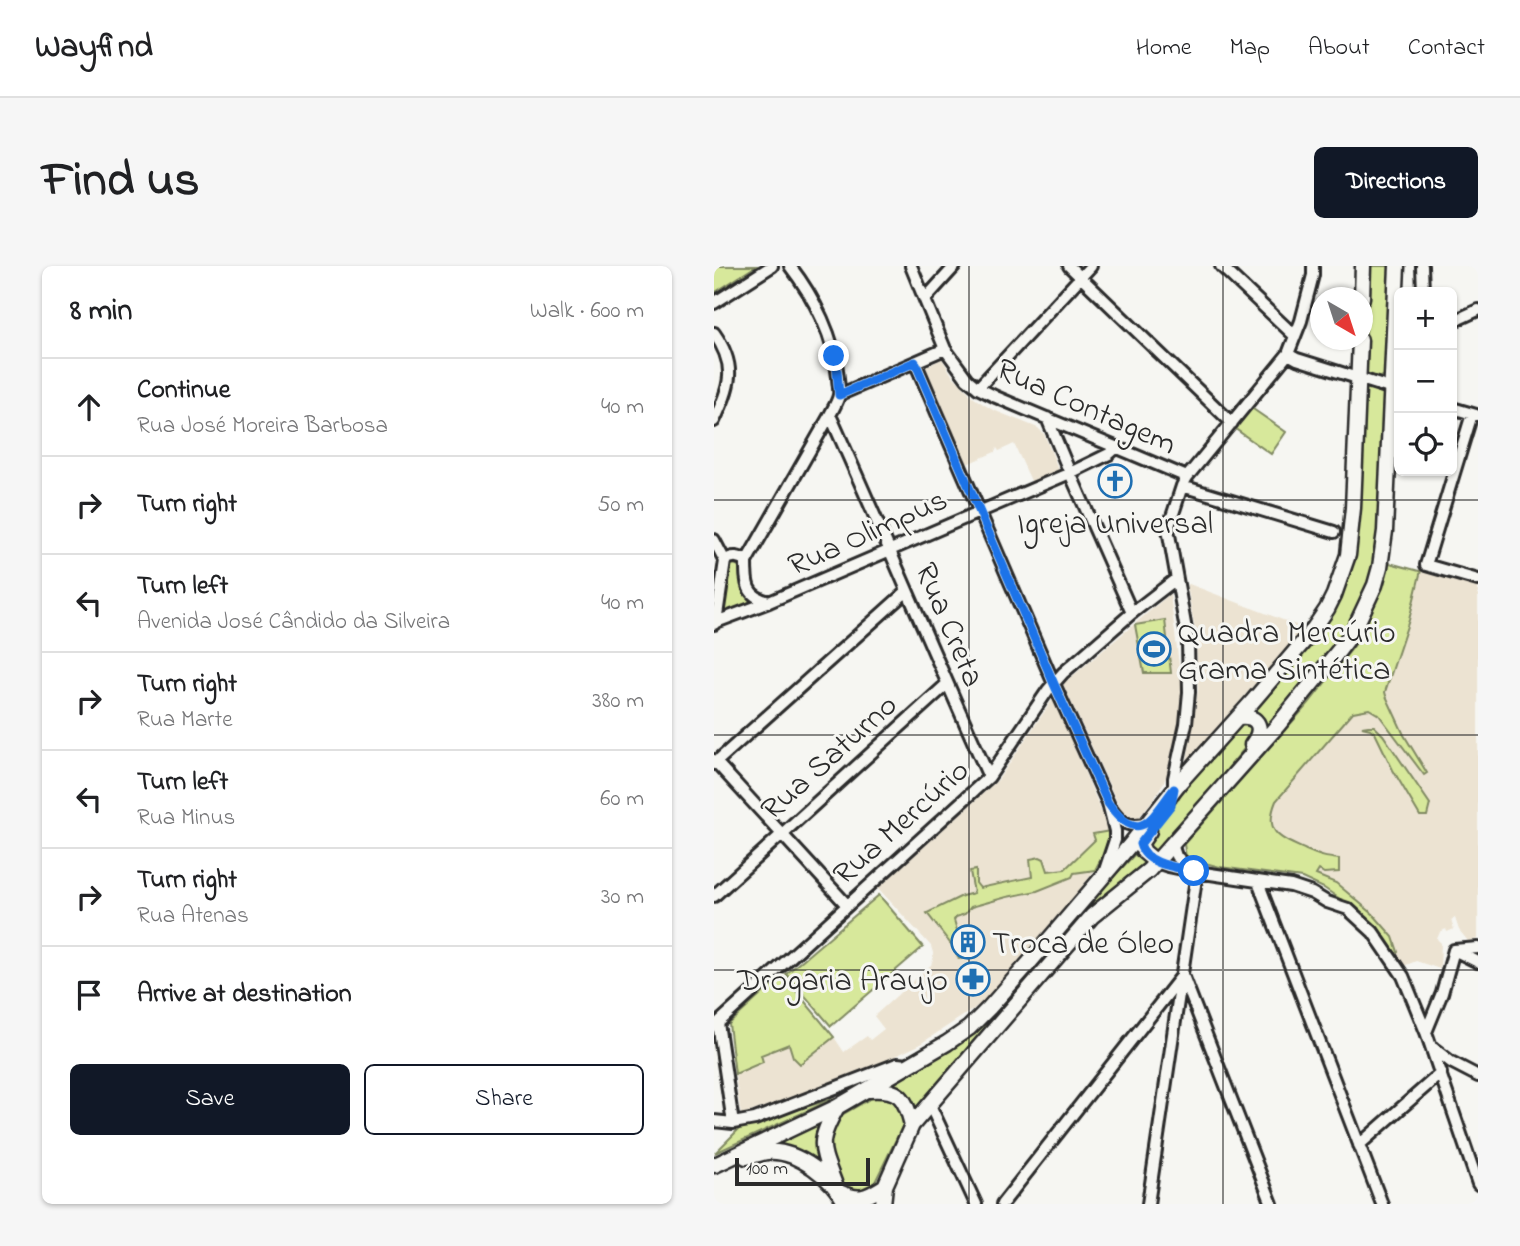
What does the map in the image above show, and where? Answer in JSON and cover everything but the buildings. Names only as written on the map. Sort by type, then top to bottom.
[{"type":"main road","points":[[1362,287],[1363,266]]},
{"type":"main road","points":[[1397,266],[1397,287]]},
{"type":"main road","points":[[714,1165],[869,1090],[947,1043],[975,1021],[1005,990],[1174,789],[1310,634],[1327,609],[1348,555],[1360,350]]},
{"type":"main road","points":[[883,1204],[885,1186],[912,1125],[1092,916],[1149,870],[1329,665],[1353,632],[1380,567],[1394,413]]},
{"type":"main road","points":[[1234,774],[1234,765],[1258,737],[1260,729],[1252,718],[1239,716]]},
{"type":"main road","points":[[1156,862],[1144,852],[1140,844],[1171,805],[1174,789]]},
{"type":"main road","points":[[869,1090],[884,1089],[896,1092],[909,1110],[912,1125]]},
{"type":"main road","points":[[837,1107],[825,1129],[822,1142],[824,1155],[841,1195]]},
{"type":"main road","points":[[714,1165],[768,1152],[799,1159],[821,1173],[841,1195],[854,1199],[866,1197],[885,1186]]},
{"type":"street","points":[[714,303],[772,266]]},
{"type":"street","points":[[769,602],[755,598],[749,590],[746,562],[839,395],[837,370],[826,330],[815,304],[790,266]]},
{"type":"street","name":"Rua Contagem","points":[[911,266],[946,349],[958,369],[978,388],[1117,447],[1185,482],[1334,532]]},
{"type":"street","points":[[925,299],[955,266]]},
{"type":"street","points":[[1069,266],[1232,423]]},
{"type":"street","points":[[978,388],[1091,266]]},
{"type":"street","points":[[1221,266],[1295,336]]},
{"type":"street","points":[[1174,789],[1186,724],[1189,692],[1188,641],[1168,529],[1185,482],[1288,354],[1305,306],[1313,266]]},
{"type":"street","points":[[1422,266],[1423,287]]},
{"type":"street","points":[[1457,320],[1478,310]]},
{"type":"street","points":[[714,333],[726,356],[731,374],[727,394],[714,421]]},
{"type":"street","points":[[839,395],[946,349]]},
{"type":"street","points":[[1288,354],[1394,389]]},
{"type":"street","points":[[915,362],[1054,684],[1089,749],[1115,831],[1115,840],[1103,876]]},
{"type":"street","points":[[1457,410],[1475,415],[1426,565],[1478,580]]},
{"type":"street","name":"Rua Creta","points":[[830,415],[989,777]]},
{"type":"street","points":[[1047,418],[1132,613]]},
{"type":"street","name":"Rua Olimpus","points":[[715,623],[1070,473],[1109,454],[1117,447]]},
{"type":"street","points":[[714,540],[725,561],[715,623]]},
{"type":"street","points":[[725,561],[739,557],[746,562]]},
{"type":"street","name":"Rua Mercúrio","points":[[733,1123],[716,1022],[989,777],[1063,673],[1176,579]]},
{"type":"street","points":[[847,905],[715,762],[907,591]]},
{"type":"street","name":"Rua Saturno","points":[[714,896],[947,684]]},
{"type":"street","points":[[1108,803],[1124,822],[1138,826],[1148,823]]},
{"type":"street","points":[[1172,844],[1176,856],[1195,871]]},
{"type":"street","points":[[1156,862],[1291,886],[1348,909],[1373,932],[1403,976],[1432,1047],[1478,1183]]},
{"type":"street","points":[[1148,1204],[1195,871]]},
{"type":"street","points":[[1258,882],[1382,1204]]},
{"type":"street","points":[[1454,950],[1478,948]]},
{"type":"street","points":[[1426,1032],[1442,993],[1454,950]]},
{"type":"street","points":[[1454,950],[1478,962]]},
{"type":"street","points":[[1002,1204],[1182,975]]},
{"type":"street","points":[[1182,975],[1272,1204]]},
{"type":"street","points":[[1432,1047],[1451,1062],[1478,1076]]},
{"type":"street","points":[[714,1121],[733,1123],[755,1119],[897,1064],[909,1065]]},
{"type":"street","points":[[1359,1145],[1441,1073]]},
{"type":"street","points":[[930,1105],[976,1204]]},
{"type":"shaded area","points":[[942,359],[952,375],[974,398],[991,409],[1038,428],[1044,434],[1059,471],[1032,483],[1014,444],[999,451],[997,448],[995,452],[967,464],[926,367]]},
{"type":"shaded area","points":[[1386,562],[1427,571],[1478,588],[1478,939],[1468,941],[1459,930],[1455,918],[1451,920],[1454,929],[1440,932],[1437,939],[1441,943],[1440,969],[1416,961],[1399,968],[1366,917],[1324,888],[1302,878],[1220,867],[1186,858],[1184,844],[1309,703],[1354,646],[1379,594]]},
{"type":"shaded area","points":[[1187,585],[1304,628],[1187,762],[1198,691],[1196,636]]},
{"type":"shaded area","points":[[1170,594],[1183,696],[1180,719],[1170,767],[1164,782],[1139,817],[1129,820],[1124,817],[1063,684]]},
{"type":"shaded area","points":[[1053,699],[1110,831],[1105,851],[1095,870],[1003,985],[975,1008],[917,1046],[843,1080],[741,1115],[735,1074],[763,1062],[761,1055],[790,1044],[800,1064],[834,1037],[844,1052],[867,1036],[870,1040],[884,1029],[874,1016],[931,965],[933,953],[931,946],[878,888],[998,780]]},
{"type":"green space","points":[[714,266],[756,266],[714,293]]},
{"type":"green space","points":[[1368,266],[1392,266],[1387,374],[1379,378],[1365,373],[1366,350],[1373,350],[1373,287],[1367,287]]},
{"type":"green space","points":[[1363,386],[1386,393],[1381,536],[1373,573],[1343,638],[1267,729],[1260,719],[1249,712],[1341,590]]},
{"type":"green space","points":[[1250,407],[1286,432],[1271,454],[1234,428]]},
{"type":"green space","points":[[1386,562],[1421,570],[1409,620],[1385,692],[1404,735],[1427,773],[1424,775],[1379,715],[1369,709],[1353,712],[1276,801],[1272,820],[1276,833],[1282,838],[1319,855],[1339,859],[1339,872],[1324,873],[1319,870],[1316,875],[1336,883],[1373,914],[1393,937],[1398,952],[1392,957],[1366,917],[1324,888],[1302,878],[1220,867],[1186,858],[1184,844],[1309,703],[1354,646],[1379,594]]},
{"type":"green space","points":[[730,565],[740,568],[742,586],[753,603],[722,615]]},
{"type":"green space","name":"Quadra Mercúrio Grama Sintética","points":[[1165,620],[1171,673],[1144,673],[1135,625]]},
{"type":"green space","points":[[1244,721],[1253,727],[1254,737],[1228,768],[1221,782],[1159,851],[1153,852],[1147,848],[1149,834],[1178,800],[1184,786]]},
{"type":"green space","points":[[1374,726],[1430,804],[1427,816],[1420,816],[1375,733],[1362,727]]},
{"type":"green space","points":[[1110,831],[1105,851],[1095,870],[1074,873],[1072,877],[1037,891],[971,907],[965,914],[956,917],[954,920],[965,958],[959,959],[927,913],[974,893],[970,871],[976,870],[976,883],[980,888],[1032,877],[1030,859],[1044,859],[1048,871],[1065,869],[1095,840],[1093,834]]},
{"type":"green space","points":[[1136,853],[1148,864],[918,1111],[906,1093],[888,1083],[955,1044]]},
{"type":"green space","points":[[879,895],[923,947],[831,1026],[786,974]]},
{"type":"green space","points":[[783,975],[834,1037],[800,1064],[793,1057],[789,1044],[761,1055],[763,1062],[735,1074],[729,1024]]},
{"type":"green space","points":[[875,1096],[893,1096],[906,1119],[874,1184],[864,1193],[849,1190],[843,1183],[829,1149],[830,1131],[840,1116]]},
{"type":"green space","points":[[835,1098],[715,1153],[741,1127]]},
{"type":"green space","points":[[822,1120],[823,1164],[797,1152],[769,1146]]},
{"type":"place","name":"Igreja Universal","points":[[1115,481]]},
{"type":"place","name":"Quadra Mercúrio Grama Sintética","points":[[1154,649]]},
{"type":"place","name":"Troca de Óleo","points":[[968,942]]},
{"type":"place","name":"Drogaria Araujo","points":[[973,979]]},
{"type":"route","points":[[834,356],[839,395],[915,362],[1108,803],[1118,818],[1138,826],[1148,823],[1174,789],[1171,805],[1144,837],[1140,844],[1141,849],[1156,862],[1194,871]]}]
